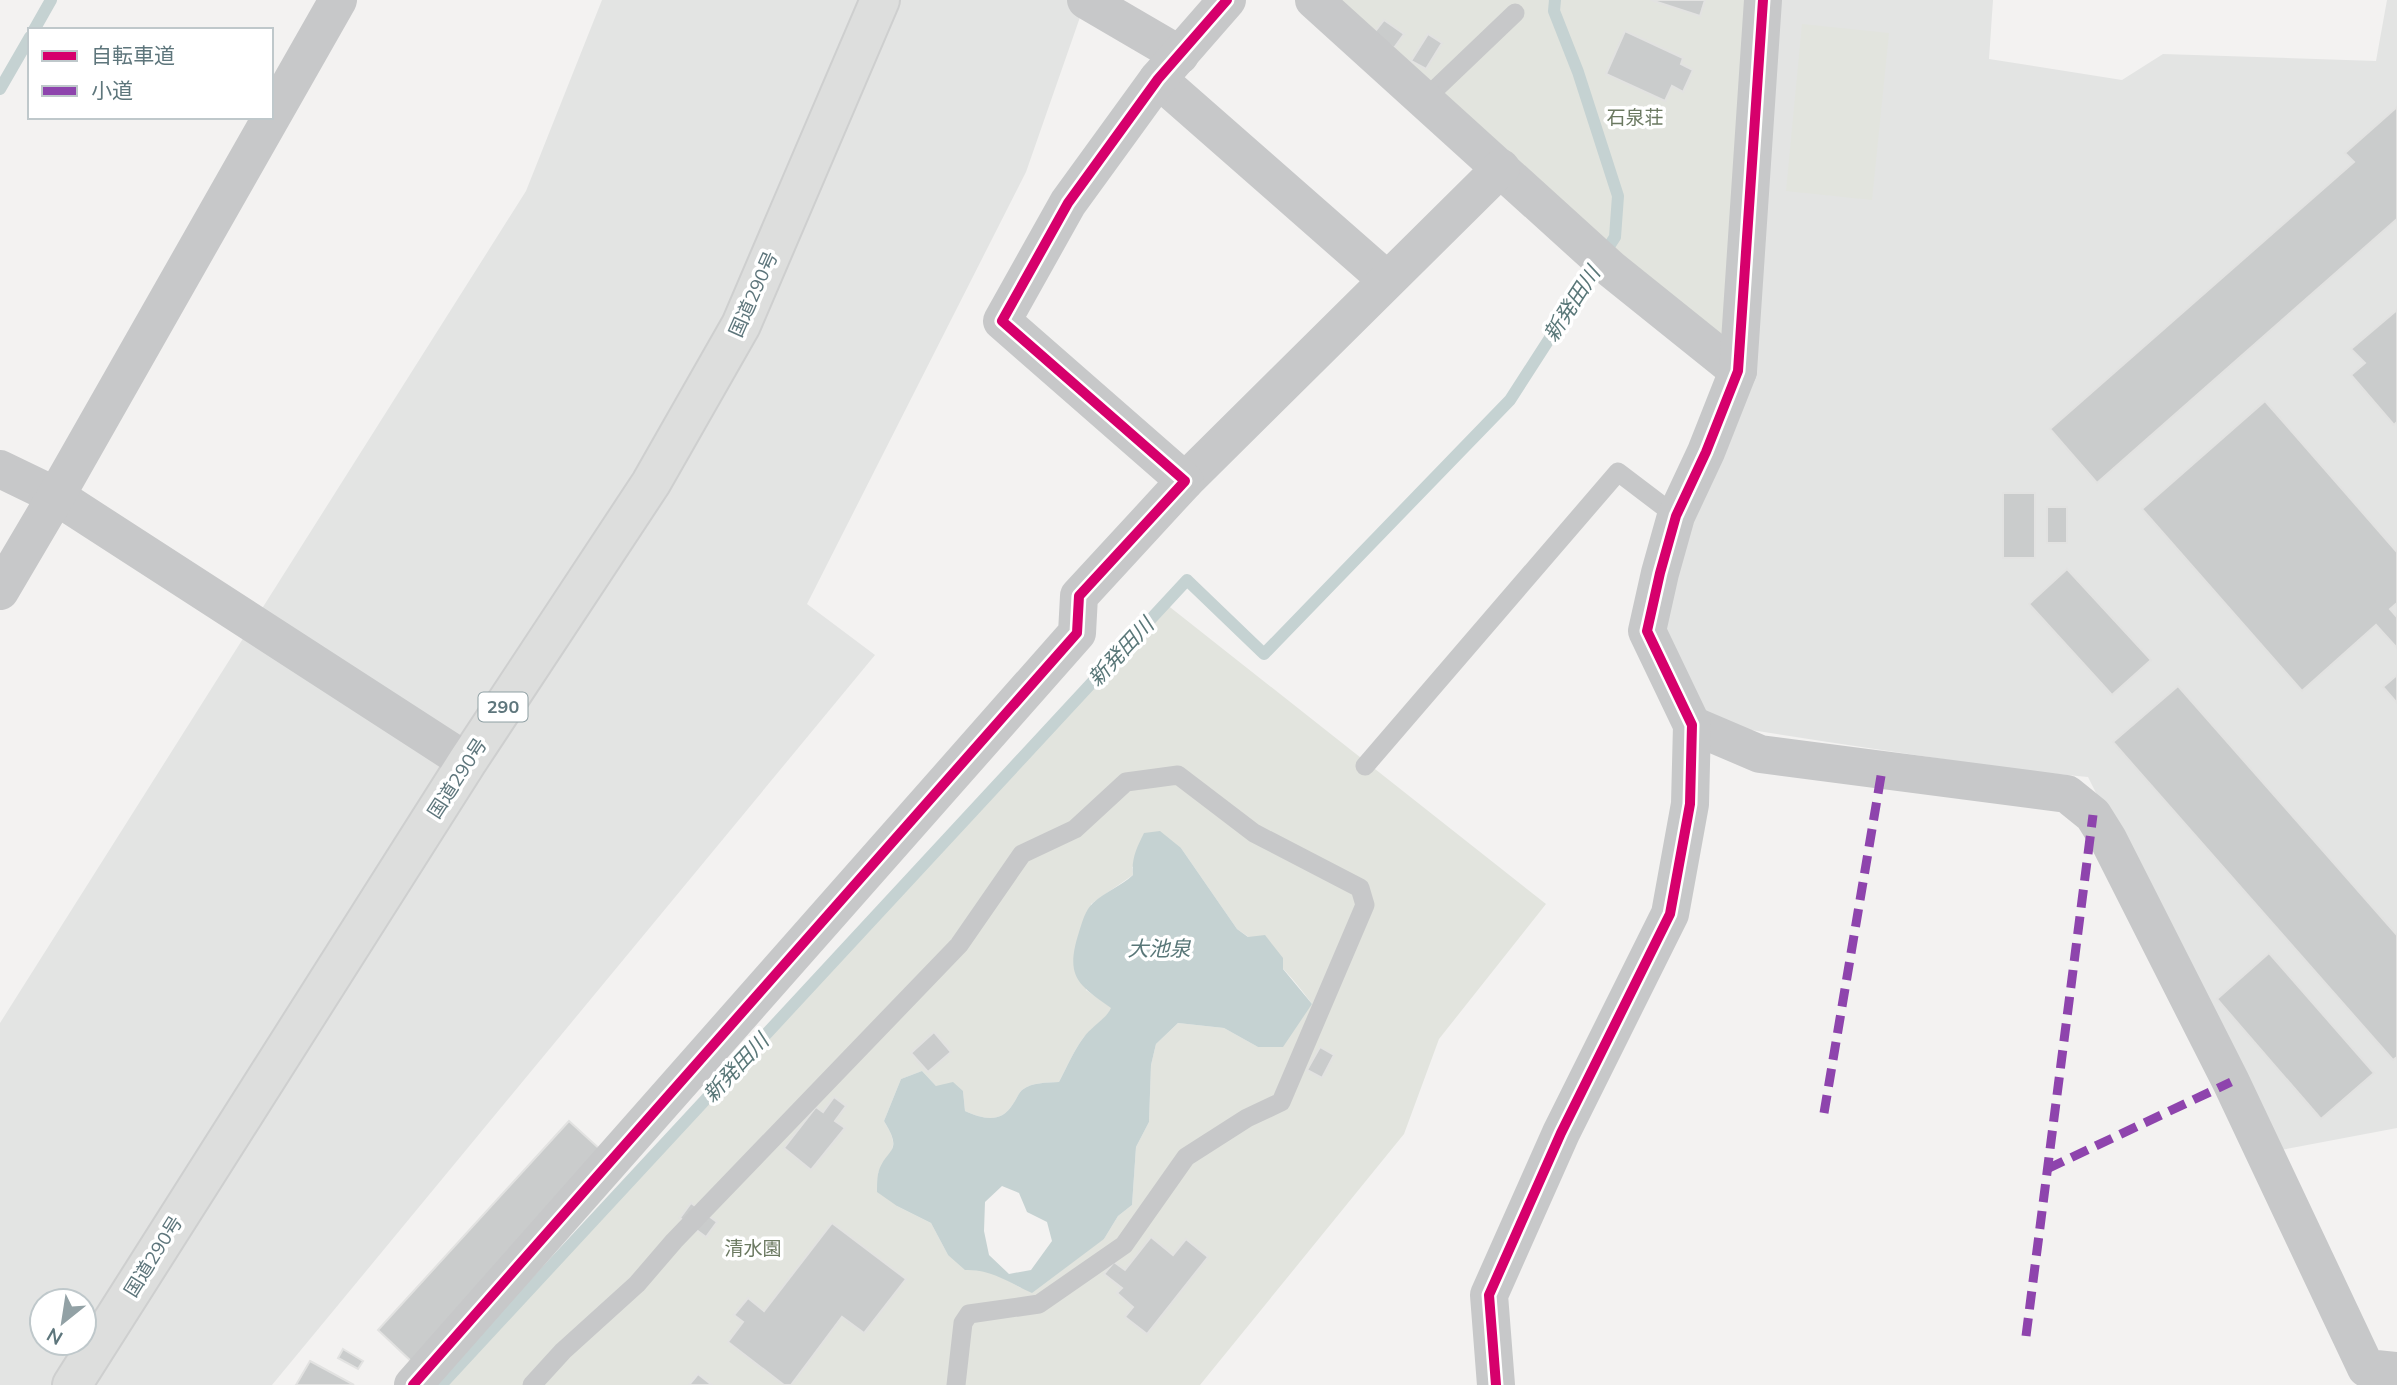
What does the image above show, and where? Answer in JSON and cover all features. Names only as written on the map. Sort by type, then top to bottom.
[{"type":"highway","name":"国道290号","points":[[72,1385],[467,762],[651,483],[741,325],[880,0]]},
{"type":"street","points":[[273,114],[338,0]]},
{"type":"street","points":[[1086,0],[1169,67],[1387,280]]},
{"type":"street","points":[[1185,481],[1002,321],[1068,203],[1169,67],[1227,0]]},
{"type":"street","points":[[1314,0],[1602,261],[1738,371]]},
{"type":"street","points":[[1496,1385],[1489,1295],[1561,1133],[1670,914],[1690,804],[1692,725],[1647,631],[1676,516],[1706,452],[1738,371],[1763,0]]},
{"type":"street","points":[[0,591],[270,119]]},
{"type":"street","points":[[414,1385],[1077,633],[1079,596],[1185,481],[1501,168]]},
{"type":"street","points":[[0,469],[56,496],[467,762]]},
{"type":"street","points":[[1692,725],[1760,754],[2067,794],[2093,815],[2108,839],[2231,1082],[2366,1368],[2397,1371]]},
{"type":"lane","points":[[1424,99],[1515,13]]},
{"type":"lane","points":[[1365,766],[1618,472],[1676,516]]},
{"type":"lane","points":[[532,1385],[563,1351],[637,1284],[684,1231],[959,944],[1022,854],[1075,829],[1126,782],[1178,775],[1254,833],[1360,888],[1365,905],[1281,1102],[1247,1118],[1186,1157],[1124,1245],[1039,1304],[969,1314],[963,1323],[956,1385]]},
{"type":"shaded area","points":[[602,0],[1086,0],[1026,172],[807,604],[875,655],[272,1385],[0,1385],[0,1023],[526,191]]},
{"type":"shaded area","points":[[1765,0],[1993,0],[1989,59],[2122,80],[2163,54],[2376,61],[2387,0],[2397,0],[2397,1128],[2276,1151],[2088,777],[2023,771],[1828,742],[1726,726],[1703,718],[1654,627],[1714,456]]},
{"type":"green space","name":"石泉荘","points":[[1328,0],[1761,0],[1734,360]]},
{"type":"green space","points":[[1802,24],[1889,33],[1872,200],[1786,191]]},
{"type":"green space","name":"清水園","points":[[1166,604],[1546,904],[1439,1039],[1404,1134],[1200,1385],[441,1385]],"holes":[[[1181,848],[1237,929],[1278,963],[1312,1004],[1258,1047],[1224,1028],[1178,1023],[1156,1044],[1151,1065],[1149,1122],[1136,1147],[1132,1205],[1118,1216],[1104,1239],[1021,1288],[998,1275],[948,1255],[931,1223],[897,1206],[878,1173],[893,1148],[892,1137],[884,1121],[901,1079],[922,1071],[936,1086],[963,1091],[965,1111],[991,1118],[1003,1115],[1026,1087],[1059,1082],[1084,1037],[1112,1008],[1086,990],[1091,904],[1133,875],[1132,867]]]},
{"type":"water","name":"大池泉","points":[[1160,831],[1181,848],[1237,929],[1248,937],[1265,935],[1283,958],[1283,969],[1312,1004],[1283,1047],[1258,1047],[1224,1028],[1178,1023],[1156,1044],[1151,1065],[1149,1122],[1136,1147],[1132,1205],[1118,1216],[1104,1239],[1032,1293],[992,1274],[965,1270],[948,1255],[931,1223],[897,1206],[877,1192],[881,1165],[893,1146],[884,1121],[901,1079],[922,1071],[936,1086],[953,1082],[963,1091],[965,1111],[985,1118],[1003,1115],[1026,1087],[1059,1082],[1080,1042],[1111,1008],[1082,985],[1074,969],[1075,947],[1083,921],[1093,903],[1133,875],[1134,858],[1144,833]],"holes":[[[1002,1186],[1019,1193],[1027,1212],[1047,1222],[1052,1241],[1031,1270],[1009,1274],[989,1255],[984,1231],[985,1202]]]},
{"type":"building","points":[[1651,0],[1705,0],[1700,16]]},
{"type":"building","points":[[1384,20],[1404,34],[1394,48],[1374,33]]},
{"type":"building","points":[[1625,31],[1683,58],[1681,64],[1693,70],[1683,92],[1672,86],[1665,101],[1606,74]]},
{"type":"building","points":[[1428,34],[1442,43],[1426,69],[1411,61]]},
{"type":"building","points":[[2397,107],[2397,219],[2097,483],[2050,429],[2354,162],[2345,153]]},
{"type":"building","points":[[2397,310],[2397,422],[2394,425],[2351,375],[2365,363],[2351,349]]},
{"type":"building","points":[[2265,401],[2397,552],[2397,603],[2390,609],[2397,617],[2397,648],[2376,625],[2302,691],[2142,509]]},
{"type":"building","points":[[2003,493],[2035,493],[2035,558],[2003,558]]},
{"type":"building","points":[[2047,507],[2067,507],[2067,543],[2047,543]]},
{"type":"building","points":[[2067,569],[2151,660],[2112,695],[2029,604]]},
{"type":"building","points":[[2397,675],[2397,703],[2383,687]]},
{"type":"building","points":[[2178,686],[2397,935],[2397,1057],[2393,1060],[2113,742]]},
{"type":"building","points":[[2269,953],[2374,1073],[2321,1119],[2217,999]]},
{"type":"building","points":[[934,1032],[951,1052],[928,1072],[911,1053]]},
{"type":"building","points":[[1320,1047],[1334,1055],[1322,1078],[1307,1070]]},
{"type":"building","points":[[834,1097],[846,1106],[835,1121],[845,1128],[811,1170],[784,1148],[816,1107],[823,1112]]},
{"type":"building","points":[[569,1121],[603,1152],[412,1362],[378,1330]]},
{"type":"building","points":[[691,1203],[717,1222],[706,1237],[680,1218]]},
{"type":"building","points":[[832,1223],[906,1279],[864,1333],[842,1317],[791,1385],[784,1385],[728,1342],[743,1322],[734,1315],[748,1298],[764,1311]]},
{"type":"building","points":[[1151,1237],[1173,1255],[1186,1239],[1208,1257],[1147,1334],[1125,1317],[1133,1307],[1117,1293],[1122,1288],[1104,1274],[1114,1262],[1125,1270]]},
{"type":"building","points":[[343,1349],[363,1361],[358,1369],[338,1358]]},
{"type":"building","points":[[310,1361],[354,1385],[296,1385]]},
{"type":"building","points":[[698,1374],[712,1385],[689,1385]]},
{"type":"waterway","points":[[35,28],[51,0]]},
{"type":"waterway","name":"新発田川","points":[[441,1385],[1187,580],[1264,654],[1510,400],[1615,237],[1618,196],[1578,72],[1554,11],[1555,0]]},
{"type":"waterway","points":[[0,89],[28,40]]},
{"type":"marked path","points":[[1824,1113],[1882,770]]},
{"type":"marked path","points":[[2026,1336],[2093,815]]},
{"type":"marked path","points":[[2047,1169],[2231,1082]]},
{"type":"cycle path","points":[[413,1385],[1077,633],[1079,596],[1185,481],[1002,321],[1068,203],[1158,79],[1227,0]]},
{"type":"cycle path","points":[[1496,1385],[1489,1295],[1561,1133],[1670,914],[1690,804],[1692,725],[1647,631],[1676,516],[1706,452],[1738,371],[1763,0]]}]
